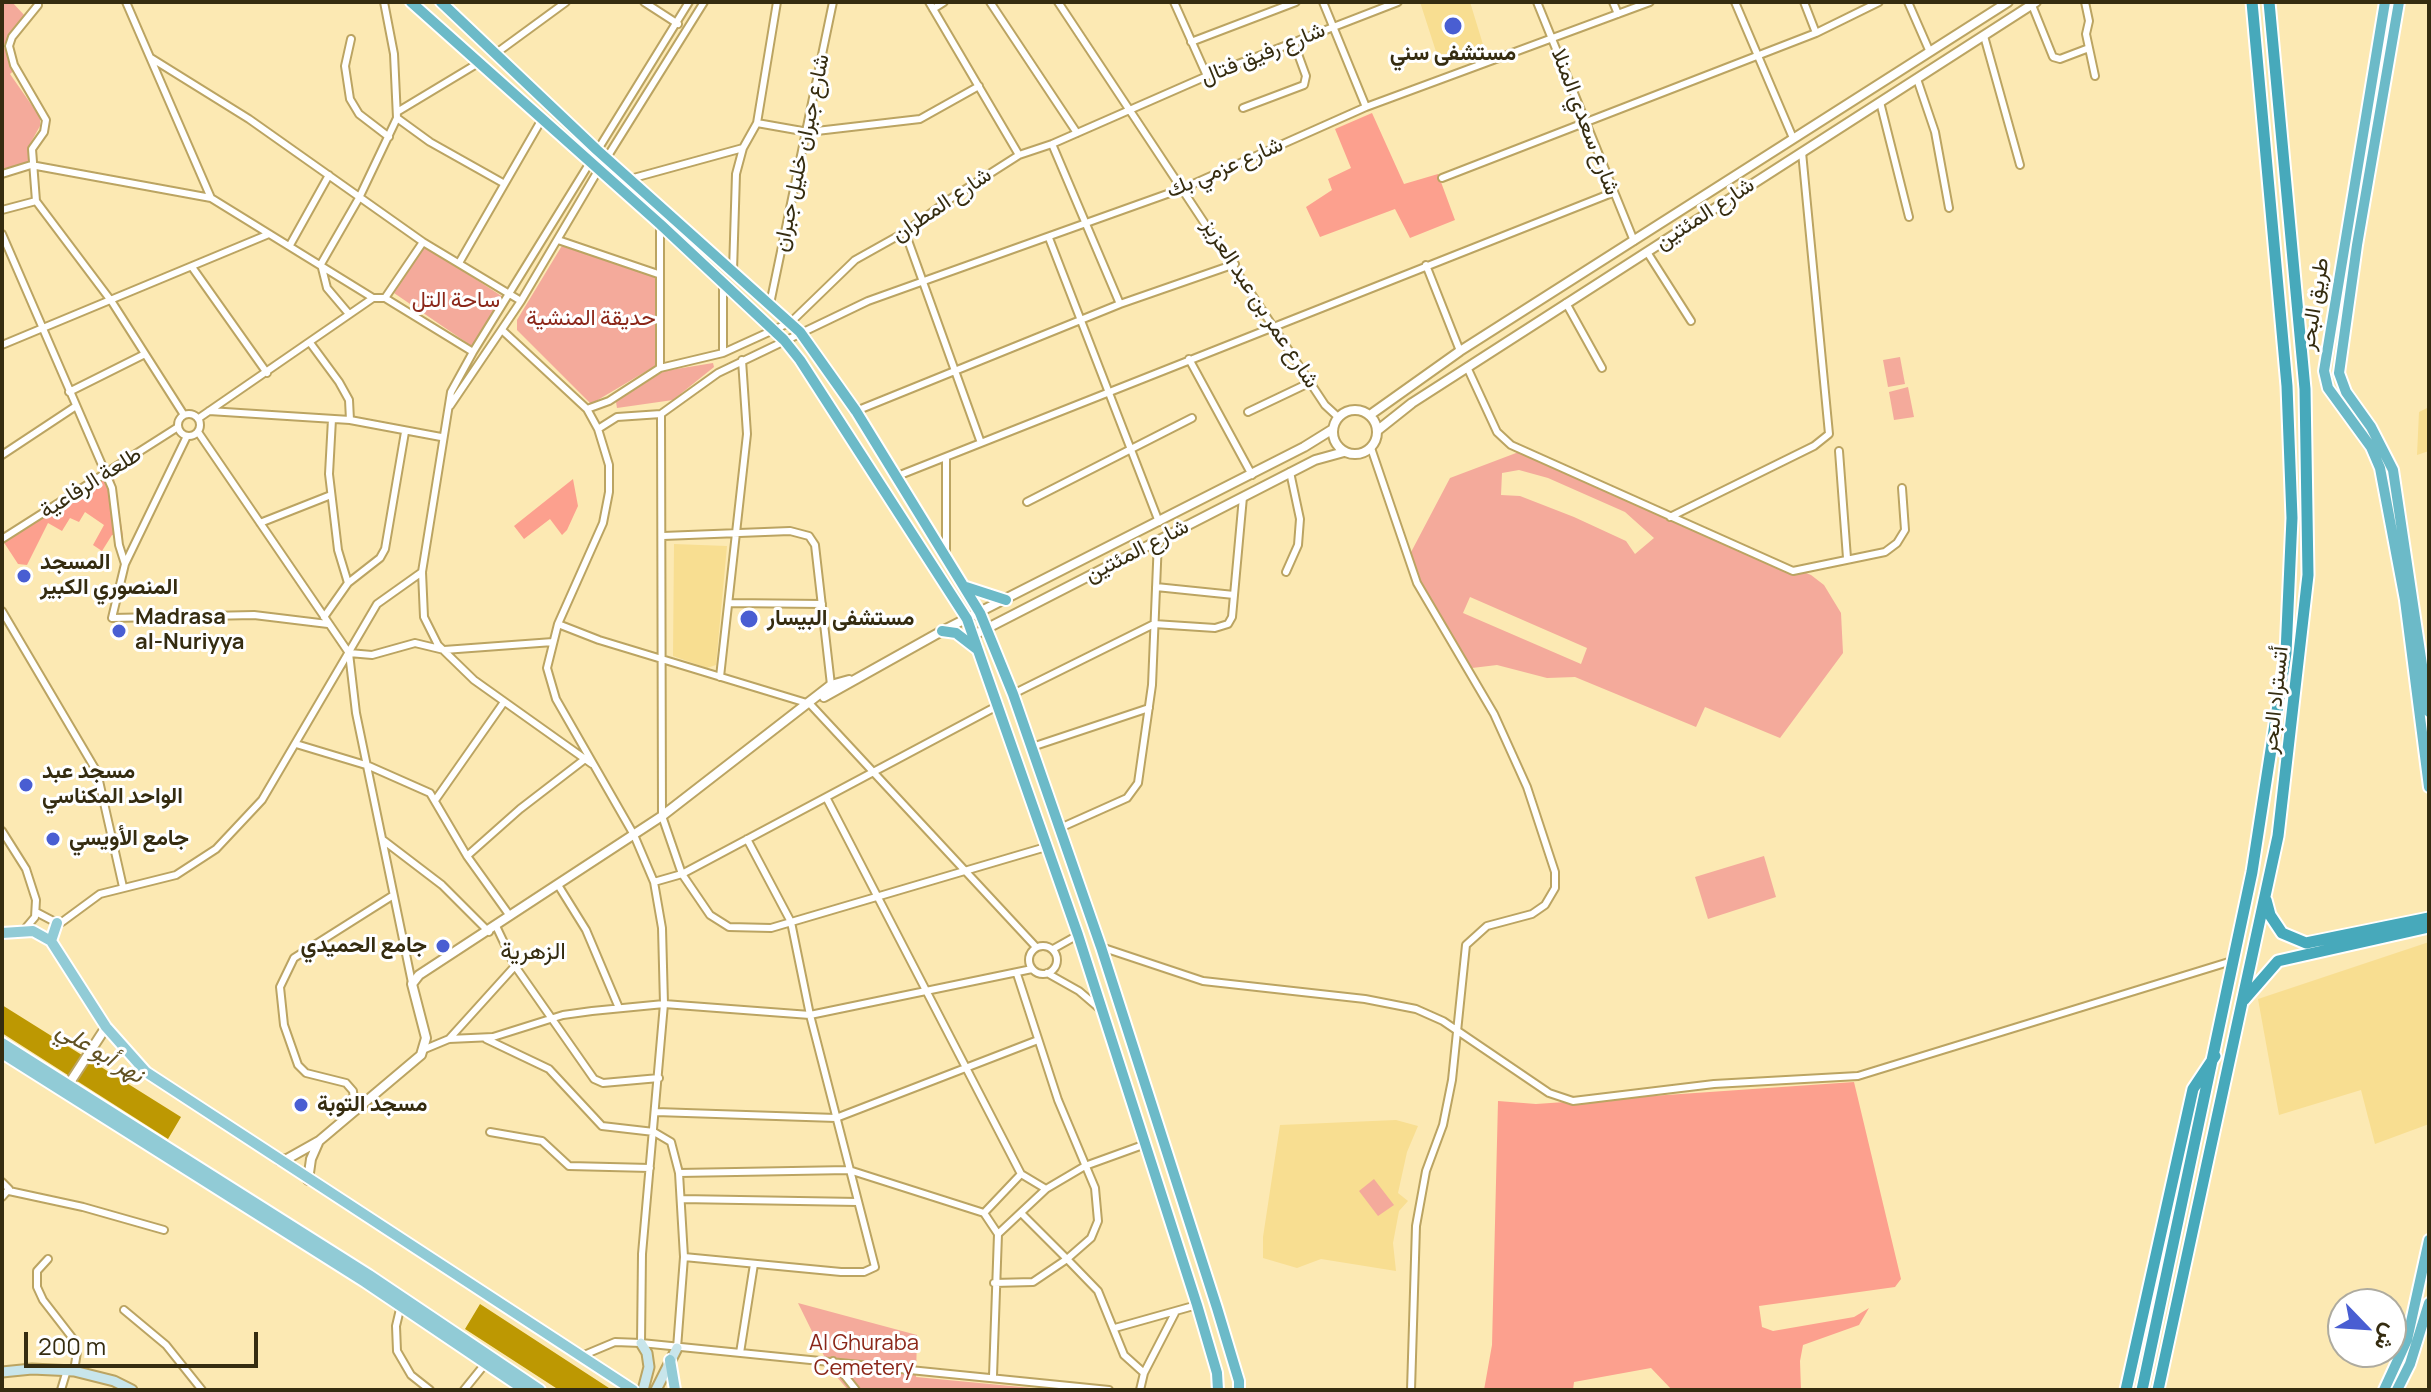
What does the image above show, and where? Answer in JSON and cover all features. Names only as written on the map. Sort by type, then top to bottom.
[{"type":"highway","points":[[411,2],[660,224],[784,340],[809,372],[967,619],[1000,705],[1078,935],[1198,1309],[1217,1373],[1218,1390]]},
{"type":"highway","points":[[441,2],[597,150],[800,332],[856,411],[980,613],[1013,694],[1101,947],[1217,1308],[1239,1390]]},
{"type":"highway","name":"أتستراد البحر","points":[[2142,1390],[2234,960],[2271,761],[2286,653],[2291,572],[2287,386],[2252,2]]},
{"type":"highway","name":"أتستراد البحر","points":[[2158,1390],[2289,770],[2308,575],[2310,520],[2301,331],[2269,2]]},
{"type":"highway","name":"طريق البحر","points":[[2385,2],[2324,371],[2328,388],[2371,447],[2380,468],[2405,600],[2429,787]]},
{"type":"highway","name":"طريق البحر","points":[[2399,2],[2339,373],[2346,392],[2371,427],[2393,470],[2429,712]]},
{"type":"highway","points":[[2361,148],[2374,150]]},
{"type":"highway","points":[[964,586],[983,595],[1006,600]]},
{"type":"highway","points":[[942,631],[956,633],[981,653]]},
{"type":"highway","points":[[2265,895],[2270,915],[2282,933],[2306,943],[2429,918]]},
{"type":"highway","points":[[2242,1004],[2278,961],[2429,927]]},
{"type":"highway","points":[[2126,1390],[2193,1089],[2215,1055]]},
{"type":"highway","points":[[2384,1390],[2407,1340],[2429,1240]]},
{"type":"highway","points":[[2397,1390],[2410,1364],[2429,1303]]},
{"type":"highway","points":[[1198,1309],[1217,1308]]},
{"type":"main road","points":[[51,941],[57,923]]},
{"type":"main road","points":[[2,933],[24,930],[51,941],[106,1027],[146,1072],[308,1180],[584,1355],[633,1390]]},
{"type":"main road","points":[[2,1043],[369,1275],[540,1390]]},
{"type":"main road","points":[[2,1053],[69,1086],[525,1390]]},
{"type":"main road","points":[[641,1343],[649,1367],[643,1390]]},
{"type":"main road","points":[[656,1390],[677,1348]]},
{"type":"main road","points":[[670,1360],[675,1390]]},
{"type":"main road","points":[[2,1372],[70,1371],[114,1381],[132,1390]]},
{"type":"street","points":[[47,2],[37,3],[9,46],[14,65],[46,120],[44,132],[32,147],[36,201],[112,302],[184,415]]},
{"type":"street","points":[[126,2],[211,198]]},
{"type":"street","points":[[349,314],[327,288],[321,264],[359,198],[397,115],[394,54],[384,2]]},
{"type":"street","points":[[495,54],[566,2]]},
{"type":"street","points":[[644,2],[678,24]]},
{"type":"street","points":[[592,764],[464,672],[444,650],[426,625],[422,572],[441,437],[451,392],[689,2]]},
{"type":"street","points":[[450,406],[521,301],[704,2]]},
{"type":"street","points":[[733,271],[735,183],[743,148],[757,123],[777,2]]},
{"type":"street","name":"شارع جبران خليل جبران","points":[[770,305],[833,2]]},
{"type":"street","points":[[944,2],[931,6],[1019,155]]},
{"type":"street","points":[[990,2],[1077,133]]},
{"type":"street","name":"شارع عمر بن عبد العزيز","points":[[1058,2],[1311,382],[1338,417]]},
{"type":"street","points":[[1174,2],[1207,76]]},
{"type":"street","points":[[1191,42],[1296,2]]},
{"type":"street","points":[[1323,2],[1366,107]]},
{"type":"street","name":"شارع رفيق فتال","points":[[1128,109],[1398,2]]},
{"type":"street","name":"شارع سعدي المنلا","points":[[1537,2],[1634,241]]},
{"type":"street","points":[[1613,2],[1618,14]]},
{"type":"street","name":"شارع عزمي بك","points":[[661,414],[718,373],[800,332],[921,282],[1184,188],[1366,107],[1650,2]]},
{"type":"street","points":[[1735,2],[1793,138]]},
{"type":"street","points":[[1804,2],[1816,33]]},
{"type":"street","points":[[1442,178],[1816,33],[1879,2]]},
{"type":"street","points":[[1908,2],[1929,50]]},
{"type":"street","name":"شارع المئتين","points":[[1370,415],[1460,351],[2008,2]]},
{"type":"street","points":[[2085,2],[2095,76]]},
{"type":"street","points":[[2034,3],[2053,57],[2060,59],[2089,48]]},
{"type":"street","name":"شارع المئتين","points":[[1378,430],[1467,367],[2034,3]]},
{"type":"street","points":[[1962,30],[1970,45]]},
{"type":"street","points":[[1984,36],[2020,165]]},
{"type":"street","points":[[351,39],[345,66],[350,99],[359,114],[389,137]]},
{"type":"street","points":[[1243,108],[1304,85],[1306,76],[1294,43]]},
{"type":"street","points":[[151,58],[249,119],[423,242],[521,301]]},
{"type":"street","points":[[397,115],[480,62]]},
{"type":"street","points":[[1917,79],[1935,132],[1949,208]]},
{"type":"street","points":[[757,123],[808,132],[920,119],[979,86]]},
{"type":"street","points":[[1880,102],[1909,217]]},
{"type":"street","name":"شارع المطران","points":[[660,368],[723,353],[791,322],[855,260],[905,232],[962,190],[1019,155],[1052,144],[1128,109]]},
{"type":"street","points":[[397,115],[430,142],[503,183]]},
{"type":"street","points":[[459,263],[542,119]]},
{"type":"street","points":[[1052,144],[1120,304]]},
{"type":"street","points":[[630,179],[743,148]]},
{"type":"street","points":[[1670,517],[1814,446],[1829,434],[1802,152]]},
{"type":"street","points":[[2,174],[31,165],[211,198],[373,298],[385,298],[473,352]]},
{"type":"street","points":[[290,245],[329,175]]},
{"type":"street","points":[[895,477],[1612,193]]},
{"type":"street","points":[[2,210],[36,201]]},
{"type":"street","points":[[587,409],[609,401],[660,368],[660,224]]},
{"type":"street","points":[[905,232],[981,443]]},
{"type":"street","points":[[2,234],[112,488],[119,545],[125,564]]},
{"type":"street","points":[[2,345],[112,302],[269,234]]},
{"type":"street","points":[[1049,238],[1160,523]]},
{"type":"street","points":[[558,240],[658,274]]},
{"type":"street","points":[[385,298],[423,242]]},
{"type":"street","points":[[1647,252],[1691,321]]},
{"type":"street","points":[[856,411],[1120,304],[1235,264]]},
{"type":"street","points":[[1426,265],[1460,351]]},
{"type":"street","points":[[192,267],[267,373]]},
{"type":"street","points":[[723,284],[723,353]]},
{"type":"street","points":[[199,418],[311,344],[373,298]]},
{"type":"street","points":[[1566,303],[1602,368]]},
{"type":"street","points":[[1513,318],[1522,332]]},
{"type":"street","points":[[502,330],[587,409],[598,429],[609,465],[609,492],[597,538],[558,624],[547,668],[551,689],[634,835],[654,882],[662,928],[664,1004],[642,1254],[641,1343]]},
{"type":"street","points":[[311,344],[349,400],[350,420]]},
{"type":"street","points":[[69,392],[145,354]]},
{"type":"street","points":[[711,357],[718,373]]},
{"type":"street","points":[[1189,359],[1252,475]]},
{"type":"street","points":[[720,677],[747,434],[742,360]]},
{"type":"street","points":[[1467,367],[1503,439],[1793,571],[1885,552],[1897,543],[1905,530],[1902,488]]},
{"type":"street","points":[[1248,412],[1311,382]]},
{"type":"street","points":[[609,401],[617,417]]},
{"type":"street","points":[[2,455],[76,406]]},
{"type":"street","points":[[1371,448],[1358,455],[1344,452],[1336,445],[1333,429],[1338,417],[1357,409],[1370,415],[1378,430],[1371,448],[1417,583],[1494,714],[1527,787],[1555,872],[1555,888],[1545,905],[1532,914],[1487,926],[1470,938],[1463,955],[1450,1093],[1426,1171],[1416,1226],[1411,1390]]},
{"type":"street","points":[[209,411],[350,420],[441,437]]},
{"type":"street","points":[[184,415],[194,414],[199,418]]},
{"type":"street","points":[[598,429],[617,417],[661,414],[662,816],[682,874],[696,898],[722,924],[758,930],[1046,847]]},
{"type":"street","points":[[184,415],[178,427],[187,436]]},
{"type":"street","points":[[199,418],[198,432],[349,653],[356,713],[369,766],[392,896],[426,1038],[425,1049]]},
{"type":"street","points":[[1027,502],[1192,418]]},
{"type":"street","points":[[332,419],[328,455],[331,495],[338,550],[348,583]]},
{"type":"street","name":"طلعة الرفاعية","points":[[2,539],[178,427]]},
{"type":"street","name":"شارع المئتين","points":[[849,680],[1160,523],[1333,429]]},
{"type":"street","points":[[198,432],[187,436],[125,564],[112,618],[254,615],[328,624]]},
{"type":"street","points":[[324,617],[348,583],[384,553],[405,432]]},
{"type":"street","points":[[1839,451],[1847,558]]},
{"type":"street","name":"شارع المئتين","points":[[974,635],[1290,472],[1315,460],[1344,452]]},
{"type":"street","points":[[946,457],[946,555]]},
{"type":"street","points":[[1286,572],[1298,545],[1300,519],[1290,472]]},
{"type":"street","points":[[260,523],[331,495]]},
{"type":"street","points":[[1013,694],[1154,624],[1223,626],[1232,617],[1243,497]]},
{"type":"street","points":[[663,536],[790,531],[809,536],[815,545],[831,685]]},
{"type":"street","points":[[1060,828],[1134,793],[1138,783],[1149,708],[1158,540]]},
{"type":"street","points":[[36,912],[57,923],[100,894],[176,875],[216,849],[262,800],[383,597],[422,572]]},
{"type":"street","points":[[1156,587],[1234,595]]},
{"type":"street","points":[[730,603],[822,604]]},
{"type":"street","points":[[2,611],[97,772],[123,887]]},
{"type":"street","points":[[558,624],[661,660],[810,704],[1036,947],[1053,949],[1078,935]]},
{"type":"street","points":[[349,653],[372,655],[415,643],[444,650],[553,642]]},
{"type":"street","points":[[810,704],[849,680]]},
{"type":"street","points":[[412,984],[419,975],[662,816],[831,685],[849,680]]},
{"type":"street","points":[[436,799],[504,702]]},
{"type":"street","points":[[654,882],[682,874],[874,775],[1000,705]]},
{"type":"street","points":[[1032,747],[1149,708]]},
{"type":"street","points":[[296,744],[369,766],[415,784],[436,799],[467,856],[510,916]]},
{"type":"street","points":[[467,856],[520,809],[585,759]]},
{"type":"street","points":[[827,799],[1021,1174],[1046,1189]]},
{"type":"street","points":[[2,831],[26,869],[36,900],[36,912],[24,930]]},
{"type":"street","points":[[684,1257],[872,1271],[875,1265],[810,1015],[791,922],[747,839]]},
{"type":"street","points":[[382,840],[442,885],[492,929],[598,1082],[659,1078]]},
{"type":"street","points":[[558,885],[586,930],[619,1008]]},
{"type":"street","points":[[356,1111],[353,1091],[346,1083],[306,1073],[298,1065],[281,1013],[280,987],[294,958],[392,896]]},
{"type":"street","points":[[1032,969],[1029,957],[1036,947]]},
{"type":"street","points":[[1101,947],[1203,981],[1404,1005],[1430,1014],[1549,1093],[1573,1101],[1714,1084],[1858,1076],[2234,960]]},
{"type":"street","points":[[1047,973],[1058,960],[1053,949]]},
{"type":"street","points":[[449,1039],[515,966]]},
{"type":"street","points":[[278,1160],[287,1159],[319,1141],[425,1049],[449,1039],[485,1038],[552,1019],[664,1004],[810,1015],[1032,969],[1047,973],[1079,991],[1103,1012]]},
{"type":"street","points":[[994,1283],[1033,1282],[1091,1238],[1098,1221],[1095,1188],[1038,1040],[1017,974]]},
{"type":"street","points":[[69,1086],[106,1027]]},
{"type":"street","points":[[485,1038],[549,1069],[602,1126],[654,1132],[671,1142],[679,1173],[684,1257],[677,1348]]},
{"type":"street","points":[[656,1112],[836,1118],[967,1070],[1038,1040]]},
{"type":"street","points":[[490,1132],[542,1141],[569,1166],[650,1168]]},
{"type":"street","points":[[308,1180],[311,1159],[319,1141]]},
{"type":"street","points":[[998,1234],[1046,1189],[1085,1166],[1143,1145]]},
{"type":"street","points":[[679,1173],[849,1170],[984,1213],[998,1234],[993,1376]]},
{"type":"street","points":[[984,1213],[1021,1174]]},
{"type":"street","points":[[2,1182],[9,1191],[83,1207],[164,1230]]},
{"type":"street","points":[[2,1197],[9,1191]]},
{"type":"street","points":[[681,1199],[858,1202]]},
{"type":"street","points":[[1021,1213],[1098,1291],[1124,1355],[1144,1373]]},
{"type":"street","points":[[48,1259],[37,1271],[37,1287],[43,1300],[74,1340],[77,1352],[61,1390]]},
{"type":"street","points":[[740,1353],[754,1264]]},
{"type":"street","points":[[401,1305],[396,1326],[397,1351],[411,1375],[430,1390]]},
{"type":"street","points":[[1115,1328],[1198,1309]]},
{"type":"street","points":[[124,1310],[166,1345],[202,1390]]},
{"type":"street","points":[[1140,1390],[1144,1373],[1175,1312]]},
{"type":"street","points":[[584,1355],[615,1342],[641,1343],[1109,1390]]},
{"type":"street","points":[[833,1361],[856,1390]]},
{"type":"street","points":[[464,1390],[485,1364]]},
{"type":"shaded area","name":"مستشفى سني","points":[[1420,2],[1470,2],[1485,51],[1441,67]]},
{"type":"shaded area","points":[[1372,113],[1404,184],[1438,174],[1455,220],[1410,238],[1395,209],[1320,237],[1306,207],[1332,190],[1328,179],[1351,168],[1335,129]]},
{"type":"shaded area","points":[[2429,407],[2429,451],[2417,455],[2419,412]]},
{"type":"shaded area","points":[[113,472],[123,536],[112,535],[102,551],[93,545],[104,525],[85,512],[79,522],[70,518],[62,531],[48,523],[27,565],[18,564],[3,541]]},
{"type":"shaded area","points":[[573,479],[578,506],[567,530],[562,535],[550,519],[524,539],[514,526]]},
{"type":"shaded area","points":[[674,544],[727,546],[716,665],[707,668],[673,656]]},
{"type":"shaded area","points":[[2429,942],[2429,1124],[2375,1144],[2361,1090],[2279,1115],[2258,999]]},
{"type":"shaded area","points":[[2,1005],[181,1117],[168,1139],[2,1033]]},
{"type":"shaded area","points":[[1854,1082],[1901,1279],[1895,1287],[1759,1306],[1762,1327],[1773,1331],[1854,1317],[1869,1308],[1859,1325],[1803,1345],[1801,1390],[1672,1390],[1651,1368],[1574,1382],[1573,1390],[1484,1390],[1492,1345],[1498,1101],[1536,1104]]},
{"type":"shaded area","points":[[1396,1120],[1418,1126],[1407,1152],[1398,1193],[1408,1201],[1399,1211],[1393,1243],[1396,1271],[1321,1259],[1297,1268],[1263,1258],[1263,1237],[1280,1125]]},
{"type":"shaded area","points":[[480,1304],[612,1390],[559,1390],[465,1329]]},
{"type":"green space","points":[[2,2],[12,2],[26,17],[3,46],[18,67],[10,74],[40,117],[40,126],[30,144],[37,165],[2,172]]},
{"type":"green space","name":"حديقة المنشية","points":[[563,244],[655,275],[655,366],[591,404],[517,330],[517,320]]},
{"type":"green space","name":"ساحة التل","points":[[425,246],[503,297],[473,347],[394,293]]},
{"type":"green space","points":[[1900,357],[1905,384],[1888,387],[1883,360]]},
{"type":"green space","points":[[713,363],[714,367],[673,400],[617,408],[616,402],[664,371]]},
{"type":"green space","points":[[1908,387],[1914,417],[1894,420],[1889,392]]},
{"type":"green space","points":[[1524,450],[1672,520],[1811,575],[1824,585],[1841,613],[1843,653],[1780,738],[1705,707],[1696,727],[1575,677],[1547,678],[1497,665],[1472,668],[1441,623],[1409,556],[1450,478]],"holes":[[[1519,470],[1548,478],[1625,512],[1654,538],[1635,554],[1626,541],[1574,517],[1520,496],[1501,495],[1502,473]],[[1470,597],[1587,648],[1581,664],[1463,613]]]},
{"type":"green space","points":[[1764,856],[1776,897],[1708,919],[1695,877]]},
{"type":"green space","points":[[1374,1179],[1394,1205],[1378,1216],[1359,1191]]},
{"type":"green space","name":"Al Ghuraba Cemetery","points":[[798,1303],[917,1335],[916,1377],[1053,1390],[848,1390],[831,1370]]},
{"type":"place","name":"مستشفى سني","points":[[1453,26]]},
{"type":"place","name":"المسجد المنصوري الكبير","points":[[24,576]]},
{"type":"place","name":"مستشفی البيسار","points":[[749,619]]},
{"type":"place","name":"Madrasa al-Nuriyya","points":[[119,631]]},
{"type":"place","name":"مسجد عبد الواحد المكناسي","points":[[26,785]]},
{"type":"place","name":"جامع الأويسي","points":[[53,839]]},
{"type":"place","name":"جامع الحميدي","points":[[443,946]]},
{"type":"place","name":"مسجد التوبة","points":[[301,1105]]},
{"type":"district","name":"الزهرية","points":[[533,952]]},
{"type":"water label","name":"نهر أبو علي","points":[[100,1053]]}]
